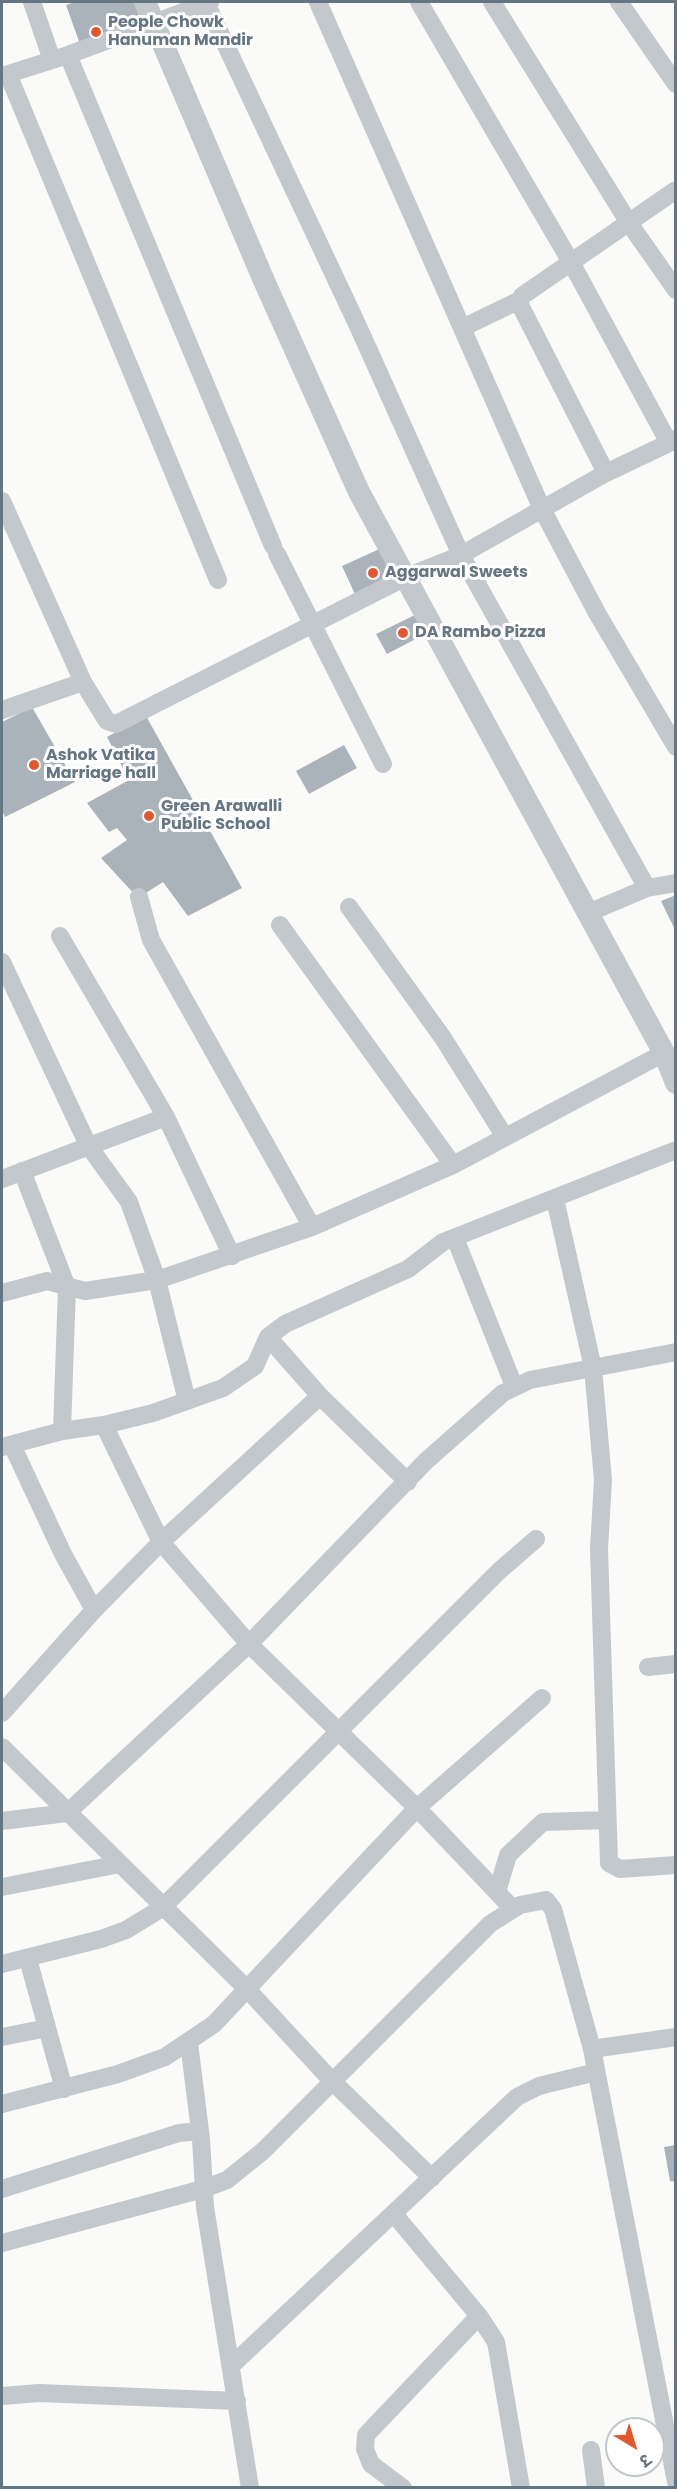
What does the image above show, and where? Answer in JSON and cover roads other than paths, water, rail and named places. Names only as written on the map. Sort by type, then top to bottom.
[{"type":"street","points":[[32,2],[60,57],[275,550],[383,764]]},
{"type":"street","points":[[218,580],[5,75],[60,57],[150,11],[208,2],[461,555],[646,888]]},
{"type":"street","points":[[318,2],[542,509],[597,614],[675,747]]},
{"type":"street","points":[[2,501],[83,682],[107,721],[116,724],[406,576],[461,555],[606,473],[672,441],[419,2]]},
{"type":"street","points":[[492,2],[629,222],[675,291]]},
{"type":"street","points":[[619,2],[675,84]]},
{"type":"street","points":[[150,11],[265,283],[359,492],[664,1053],[675,1083]]},
{"type":"street","points":[[462,328],[520,300],[675,190]]},
{"type":"street","points":[[520,300],[519,306],[606,473]]},
{"type":"street","points":[[2,710],[83,682]]},
{"type":"street","points":[[588,913],[646,888],[675,883]]},
{"type":"street","points":[[139,897],[151,940],[312,1227]]},
{"type":"street","points":[[349,907],[443,1038],[506,1137]]},
{"type":"street","points":[[280,925],[453,1165]]},
{"type":"street","points":[[60,936],[166,1117],[232,1256]]},
{"type":"street","points":[[2,962],[88,1145],[129,1202],[157,1280],[187,1401]]},
{"type":"street","points":[[2,1293],[47,1281],[85,1292],[157,1280],[312,1227],[453,1165],[664,1053]]},
{"type":"street","points":[[62,1431],[67,1287],[8,1174],[166,1117]]},
{"type":"street","points":[[94,1610],[7,1446],[62,1431],[104,1425],[153,1413],[230,1385],[250,1371],[259,1361],[268,1337],[285,1324],[408,1269],[442,1242],[675,1150]]},
{"type":"street","points":[[555,1199],[594,1368],[603,1480],[599,1549],[611,1866],[620,1869],[675,1865]]},
{"type":"street","points":[[455,1238],[514,1386]]},
{"type":"street","points":[[268,1337],[320,1396],[408,1482]]},
{"type":"street","points":[[2,1821],[67,1813],[249,1644],[426,1461],[514,1386],[530,1380],[675,1352]]},
{"type":"street","points":[[2,1713],[94,1610],[161,1542],[320,1396]]},
{"type":"street","points":[[104,1425],[161,1542],[249,1644],[417,1808],[513,1909]]},
{"type":"street","points":[[2,1964],[28,1959],[126,1930],[162,1908],[499,1571],[536,1539]]},
{"type":"street","points":[[648,1667],[675,1664]]},
{"type":"street","points":[[2,2104],[64,2089],[165,2057],[189,2043],[214,2024],[417,1808],[542,1698]]},
{"type":"street","points":[[2,1747],[162,1908],[247,1989],[332,2081],[432,2178]]},
{"type":"street","points":[[2,1771],[21,1768]]},
{"type":"street","points":[[497,1892],[508,1855],[543,1822],[608,1820]]},
{"type":"street","points":[[2,1887],[120,1864]]},
{"type":"street","points":[[2,2243],[203,2189],[235,2174],[490,1924],[513,1909],[535,1900],[546,1900],[553,1909],[592,2049],[675,2482]]},
{"type":"street","points":[[28,1959],[64,2089]]},
{"type":"street","points":[[2,2037],[47,2028]]},
{"type":"street","points":[[592,2049],[675,2037]]},
{"type":"street","points":[[189,2043],[200,2131],[203,2189],[250,2487]]},
{"type":"street","points":[[232,2366],[507,2107],[528,2091],[596,2072]]},
{"type":"street","points":[[2,2189],[179,2133],[200,2131]]},
{"type":"street","points":[[394,2214],[479,2316],[499,2351],[521,2487]]},
{"type":"street","points":[[403,2487],[372,2464],[365,2449],[366,2435],[479,2316]]},
{"type":"street","points":[[2,2396],[39,2393],[237,2401]]},
{"type":"street","points":[[591,2450],[596,2487]]},
{"type":"place","name":"People Chowk Hanuman Mandir","points":[[96,32]]},
{"type":"place","name":"Aggarwal Sweets","points":[[373,573]]},
{"type":"place","name":"DA Rambo Pizza","points":[[403,633]]},
{"type":"place","name":"Ashok Vatika Marriage hall","points":[[34,765]]},
{"type":"place","name":"Green Arawalli Public School","points":[[149,816]]}]
